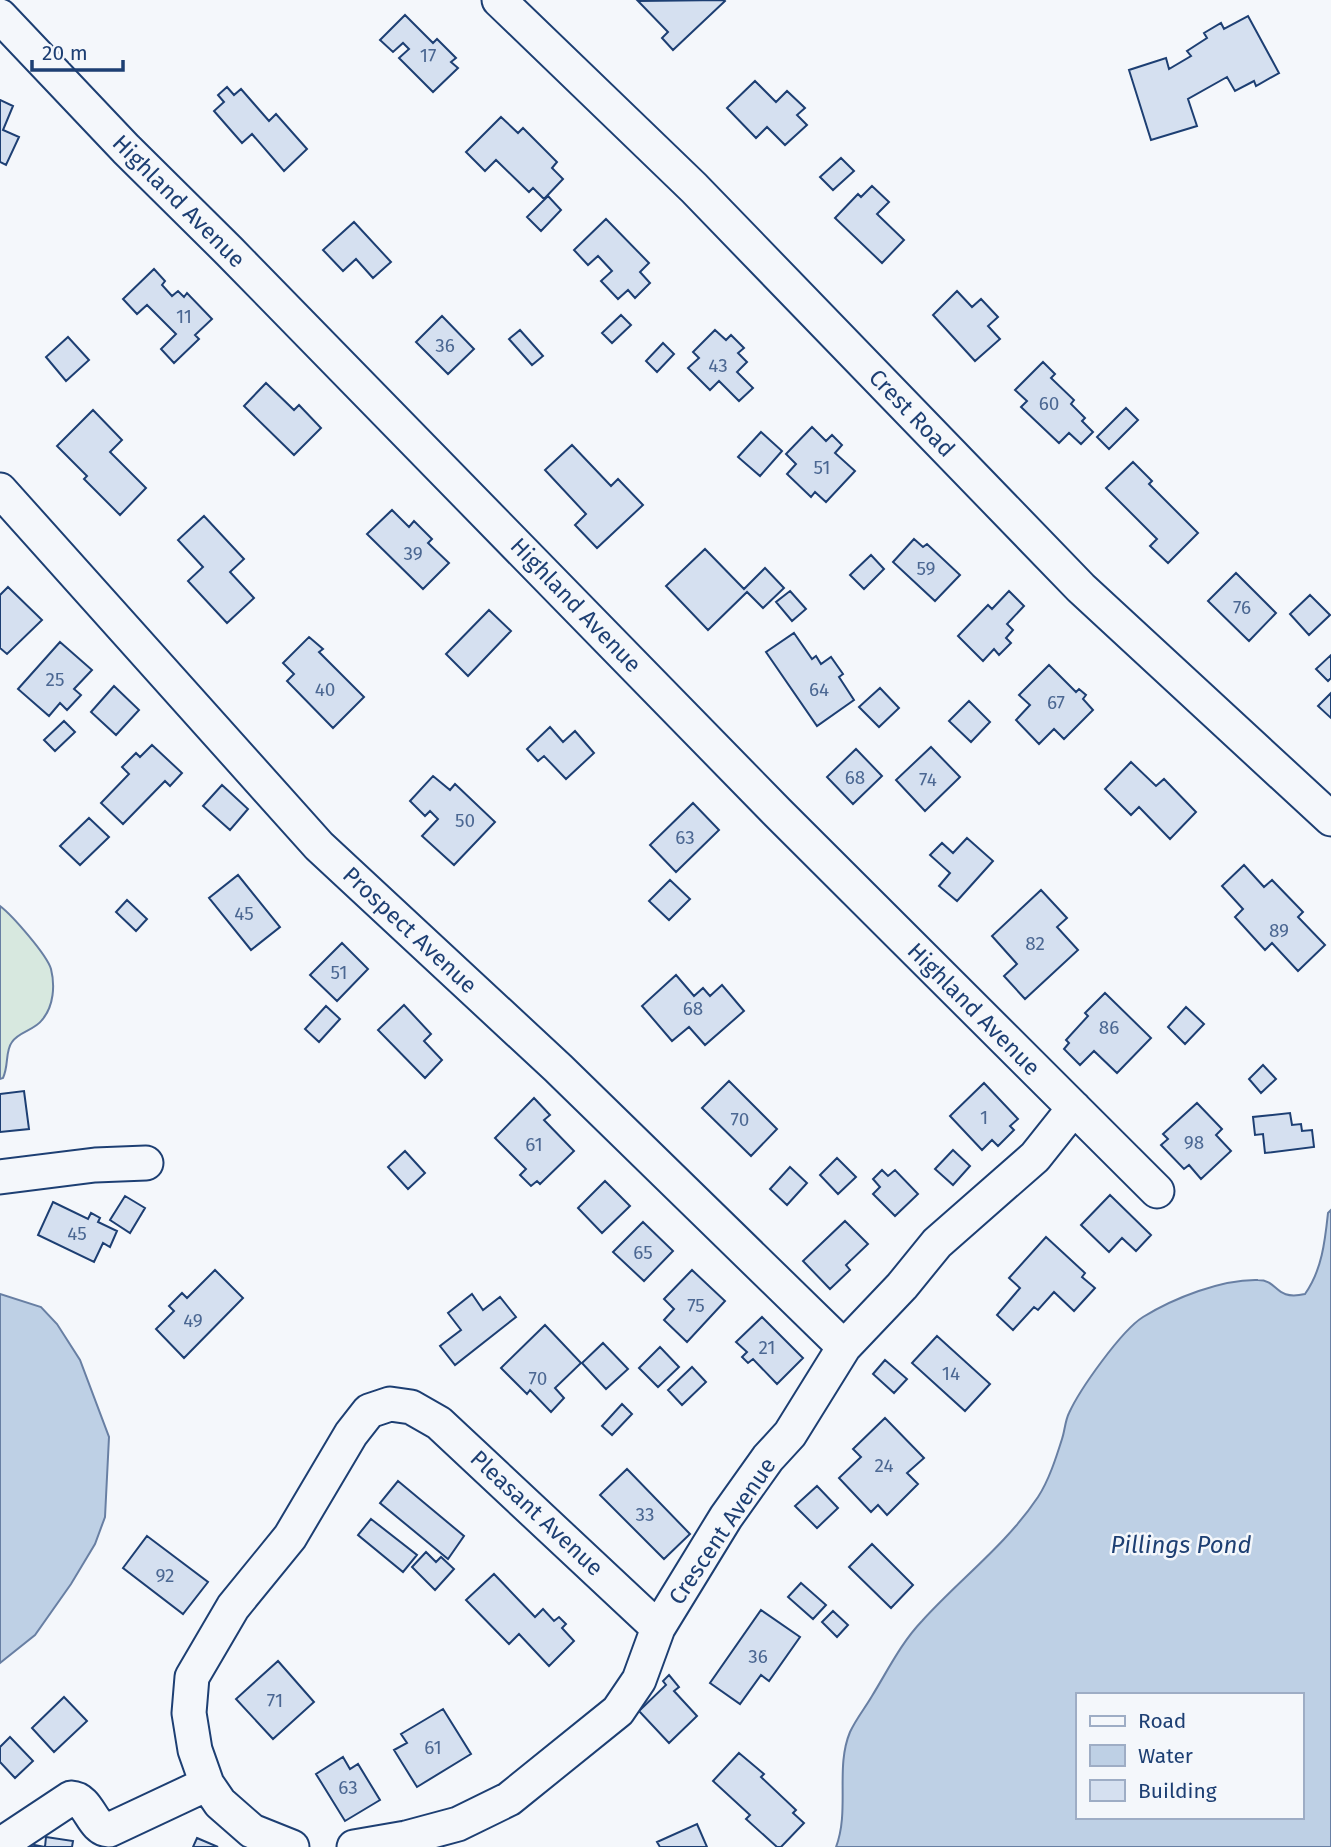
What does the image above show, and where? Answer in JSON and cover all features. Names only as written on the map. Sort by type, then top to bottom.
[{"type":"street","name":"Crest Road","points":[[499,0],[694,188],[1081,588],[1331,819]]},
{"type":"street","name":"Highland Avenue","points":[[0,16],[126,149],[787,822],[1157,1191]]},
{"type":"street","name":"Prospect Avenue","points":[[0,490],[319,846],[558,1068],[844,1347]]},
{"type":"street","name":"Crescent Avenue","points":[[354,1847],[406,1838],[458,1824],[509,1799],[618,1711],[639,1679],[658,1628],[726,1517],[768,1458],[790,1434],[844,1347],[902,1286],[937,1243],[1035,1157],[1074,1108]]},
{"type":"street","points":[[0,1177],[95,1165],[146,1163]]},
{"type":"street","name":"Pleasant Avenue","points":[[207,1784],[195,1750],[189,1713],[192,1677],[233,1607],[290,1537],[351,1434],[369,1411],[390,1404],[411,1407],[439,1423],[658,1628]]},
{"type":"street","points":[[0,1845],[71,1798],[80,1801],[100,1828],[109,1830],[207,1784],[220,1802],[252,1831],[292,1847]]},
{"type":"shaded area","points":[[0,906],[43,955],[51,969],[53,988],[49,1008],[42,1020],[18,1036],[10,1046],[5,1073],[0,1079]]},
{"type":"water","name":"Pillings Pond","points":[[1331,1210],[1331,1847],[836,1847],[842,1818],[843,1760],[852,1727],[914,1629],[1012,1531],[1038,1497],[1055,1461],[1069,1413],[1102,1361],[1143,1317],[1169,1303],[1214,1286],[1258,1280],[1270,1283],[1288,1295],[1305,1294],[1319,1265],[1328,1213]]},
{"type":"water","points":[[0,1294],[41,1307],[57,1324],[80,1360],[109,1437],[105,1517],[95,1544],[35,1635],[0,1663]]},
{"type":"building","points":[[724,0],[673,50],[662,38],[668,32],[638,1]]},
{"type":"building","points":[[405,15],[433,43],[437,39],[456,58],[451,62],[458,68],[433,92],[399,58],[409,49],[403,43],[393,52],[380,40]]},
{"type":"building","points":[[1248,16],[1279,73],[1256,86],[1254,81],[1235,91],[1227,77],[1188,99],[1197,126],[1151,140],[1129,70],[1166,58],[1169,69],[1191,56],[1187,51],[1207,38],[1204,33],[1221,23],[1224,29]]},
{"type":"building","points":[[755,81],[776,102],[787,91],[805,108],[797,115],[807,125],[785,145],[767,127],[756,138],[727,108]]},
{"type":"building","points":[[227,87],[234,95],[241,89],[269,121],[276,114],[307,149],[284,171],[252,134],[242,143],[214,111],[224,102],[218,95]]},
{"type":"building","points":[[0,100],[13,106],[3,130],[19,137],[6,165],[0,162]]},
{"type":"building","points":[[501,117],[518,133],[523,128],[557,162],[552,168],[563,179],[544,199],[533,188],[529,192],[496,160],[485,171],[466,152]]},
{"type":"building","points":[[841,158],[854,171],[833,190],[820,177]]},
{"type":"building","points":[[872,186],[889,202],[877,214],[904,240],[882,263],[835,218],[858,194],[861,197]]},
{"type":"building","points":[[548,196],[561,210],[541,231],[527,217]]},
{"type":"building","points":[[606,219],[649,263],[640,272],[650,283],[635,298],[628,290],[618,299],[601,281],[612,271],[598,256],[588,265],[574,250]]},
{"type":"building","points":[[354,222],[391,262],[373,278],[356,259],[343,271],[323,250]]},
{"type":"building","points":[[154,269],[165,281],[162,285],[172,296],[178,291],[184,297],[187,293],[212,319],[195,335],[199,339],[174,363],[161,349],[176,334],[147,305],[137,314],[123,299]]},
{"type":"building","points":[[957,291],[972,307],[981,299],[998,317],[988,326],[1000,339],[975,361],[933,315]]},
{"type":"building","points":[[621,315],[631,325],[612,343],[602,333]]},
{"type":"building","points":[[442,316],[474,349],[448,374],[416,342]]},
{"type":"building","points":[[520,330],[543,356],[532,365],[509,339]]},
{"type":"building","points":[[715,330],[726,340],[731,335],[744,348],[738,353],[747,362],[737,372],[753,388],[739,401],[719,381],[710,390],[688,368],[699,358],[693,352]]},
{"type":"building","points":[[68,337],[89,360],[66,381],[46,357]]},
{"type":"building","points":[[663,343],[674,354],[657,372],[646,361]]},
{"type":"building","points":[[1043,362],[1055,374],[1051,378],[1074,400],[1071,404],[1085,418],[1082,421],[1093,432],[1081,444],[1069,433],[1059,443],[1021,407],[1027,401],[1015,390]]},
{"type":"building","points":[[266,383],[294,410],[299,405],[321,428],[294,455],[244,406]]},
{"type":"building","points":[[1126,408],[1138,420],[1109,449],[1097,437]]},
{"type":"building","points":[[93,410],[122,440],[110,452],[146,488],[120,515],[84,479],[87,476],[57,446]]},
{"type":"building","points":[[812,427],[826,441],[832,435],[842,445],[835,453],[855,471],[826,502],[815,492],[811,497],[787,474],[796,464],[786,454]]},
{"type":"building","points":[[761,432],[782,451],[760,476],[738,457]]},
{"type":"building","points":[[572,445],[611,486],[618,479],[643,505],[597,548],[575,525],[586,514],[545,470]]},
{"type":"building","points":[[1133,462],[1152,481],[1149,484],[1198,533],[1168,563],[1150,546],[1157,539],[1106,488]]},
{"type":"building","points":[[392,510],[409,527],[414,521],[432,539],[428,543],[449,563],[423,589],[367,534]]},
{"type":"building","points":[[204,516],[244,559],[230,572],[254,598],[227,623],[188,581],[203,567],[178,540]]},
{"type":"building","points":[[914,539],[923,547],[927,544],[960,575],[935,601],[893,562]]},
{"type":"building","points":[[705,549],[744,589],[765,568],[784,588],[763,608],[747,592],[708,630],[666,586]]},
{"type":"building","points":[[871,555],[884,569],[864,589],[850,575]]},
{"type":"building","points":[[1236,573],[1276,613],[1249,641],[1208,601]]},
{"type":"building","points":[[8,587],[42,620],[7,654],[0,648],[0,595]]},
{"type":"building","points":[[790,591],[806,609],[792,621],[776,602]]},
{"type":"building","points":[[1009,591],[1024,606],[1007,624],[1013,630],[1006,638],[1011,643],[999,655],[994,649],[983,661],[958,636],[988,605],[992,609]]},
{"type":"building","points":[[1310,595],[1330,615],[1309,635],[1290,614]]},
{"type":"building","points":[[489,610],[511,631],[468,676],[446,654]]},
{"type":"building","points":[[794,633],[812,659],[816,656],[821,664],[831,657],[843,674],[839,677],[854,700],[817,726],[766,652]]},
{"type":"building","points":[[309,637],[323,649],[319,652],[364,697],[333,728],[287,681],[294,674],[283,663]]},
{"type":"building","points":[[60,642],[92,670],[74,689],[81,695],[67,710],[60,703],[49,716],[18,689]]},
{"type":"building","points":[[1331,655],[1331,678],[1328,681],[1316,669]]},
{"type":"building","points":[[1049,665],[1076,692],[1079,689],[1086,695],[1083,699],[1093,710],[1064,739],[1054,729],[1039,744],[1016,720],[1030,705],[1019,695]]},
{"type":"building","points":[[114,686],[139,710],[116,735],[91,712]]},
{"type":"building","points":[[880,688],[899,708],[879,727],[859,707]]},
{"type":"building","points":[[1331,693],[1331,718],[1318,706]]},
{"type":"building","points":[[969,701],[990,722],[971,742],[949,721]]},
{"type":"building","points":[[64,721],[75,732],[55,751],[44,740]]},
{"type":"building","points":[[550,727],[563,742],[575,731],[594,753],[566,779],[544,756],[538,761],[527,749]]},
{"type":"building","points":[[152,745],[182,773],[170,786],[165,781],[123,824],[101,803],[129,774],[122,767],[136,753],[140,757]]},
{"type":"building","points":[[931,747],[960,777],[925,811],[896,780]]},
{"type":"building","points":[[856,749],[882,776],[853,804],[827,777]]},
{"type":"building","points":[[1131,762],[1156,786],[1164,779],[1196,812],[1170,839],[1139,807],[1131,815],[1105,789]]},
{"type":"building","points":[[433,776],[450,790],[455,784],[495,822],[454,865],[422,836],[438,819],[430,811],[425,816],[410,801]]},
{"type":"building","points":[[222,785],[248,809],[230,830],[203,806]]},
{"type":"building","points":[[693,803],[719,830],[676,872],[650,845]]},
{"type":"building","points":[[89,818],[109,837],[80,865],[60,846]]},
{"type":"building","points":[[967,838],[993,861],[957,901],[939,886],[950,873],[930,855],[942,843],[953,853]]},
{"type":"building","points":[[1244,865],[1264,887],[1272,880],[1303,912],[1298,917],[1325,945],[1298,971],[1272,943],[1265,950],[1235,917],[1243,909],[1222,886]]},
{"type":"building","points":[[238,875],[280,927],[251,950],[209,898]]},
{"type":"building","points":[[670,880],[690,899],[669,920],[649,901]]},
{"type":"building","points":[[1041,890],[1067,918],[1057,927],[1078,950],[1025,999],[1004,976],[1017,964],[992,936]]},
{"type":"building","points":[[127,900],[147,919],[136,931],[116,912]]},
{"type":"building","points":[[342,943],[368,969],[337,1001],[310,975]]},
{"type":"building","points":[[676,975],[694,996],[703,988],[710,996],[722,985],[744,1011],[705,1045],[689,1027],[672,1041],[642,1006]]},
{"type":"building","points":[[1105,993],[1151,1038],[1117,1073],[1094,1051],[1080,1065],[1064,1049],[1069,1043],[1066,1040],[1088,1016],[1085,1013]]},
{"type":"building","points":[[404,1005],[431,1034],[424,1041],[442,1060],[425,1078],[378,1030]]},
{"type":"building","points":[[326,1006],[340,1019],[319,1042],[305,1029]]},
{"type":"building","points":[[1186,1007],[1204,1024],[1185,1044],[1168,1027]]},
{"type":"building","points":[[1263,1065],[1276,1079],[1261,1093],[1249,1079]]},
{"type":"building","points":[[729,1081],[777,1129],[751,1156],[702,1108]]},
{"type":"building","points":[[984,1083],[1018,1119],[1010,1126],[1014,1130],[998,1146],[992,1140],[982,1150],[950,1116]]},
{"type":"building","points":[[24,1091],[29,1129],[0,1132],[0,1094]]},
{"type":"building","points":[[534,1098],[550,1115],[544,1120],[574,1151],[540,1184],[537,1181],[531,1186],[520,1175],[526,1169],[495,1138]]},
{"type":"building","points":[[1197,1103],[1222,1129],[1216,1135],[1231,1151],[1201,1179],[1189,1165],[1184,1169],[1161,1145],[1168,1139],[1163,1134]]},
{"type":"building","points":[[1290,1113],[1292,1125],[1301,1124],[1302,1131],[1312,1130],[1314,1147],[1265,1153],[1263,1134],[1255,1135],[1253,1117]]},
{"type":"building","points":[[953,1150],[970,1166],[953,1185],[935,1169]]},
{"type":"building","points":[[405,1151],[425,1173],[408,1189],[388,1167]]},
{"type":"building","points":[[837,1158],[856,1177],[838,1194],[820,1175]]},
{"type":"building","points":[[790,1167],[807,1183],[787,1205],[770,1189]]},
{"type":"building","points":[[882,1170],[888,1176],[895,1170],[918,1194],[895,1216],[873,1194],[880,1187],[873,1179]]},
{"type":"building","points":[[605,1181],[630,1206],[602,1233],[578,1208]]},
{"type":"building","points":[[1110,1195],[1151,1235],[1136,1251],[1122,1238],[1109,1252],[1081,1225]]},
{"type":"building","points":[[125,1196],[145,1208],[130,1233],[110,1220]]},
{"type":"building","points":[[53,1202],[88,1219],[91,1213],[100,1218],[98,1222],[117,1231],[110,1247],[103,1243],[94,1262],[38,1235]]},
{"type":"building","points":[[845,1221],[868,1244],[846,1265],[850,1270],[830,1289],[803,1261]]},
{"type":"building","points":[[643,1222],[673,1251],[644,1281],[613,1252]]},
{"type":"building","points":[[1046,1237],[1085,1273],[1082,1277],[1095,1288],[1074,1311],[1054,1292],[1038,1310],[1034,1307],[1013,1330],[997,1315],[1020,1288],[1009,1278]]},
{"type":"building","points":[[215,1270],[243,1298],[184,1358],[156,1329],[174,1311],[169,1306],[182,1293],[187,1298]]},
{"type":"building","points":[[692,1270],[725,1301],[687,1342],[664,1320],[674,1309],[664,1299]]},
{"type":"building","points":[[472,1294],[483,1310],[500,1297],[516,1317],[455,1365],[440,1346],[461,1330],[448,1313]]},
{"type":"building","points":[[762,1317],[803,1358],[777,1384],[753,1359],[748,1363],[742,1357],[747,1352],[736,1342]]},
{"type":"building","points":[[545,1325],[581,1363],[555,1388],[564,1398],[551,1412],[530,1390],[527,1394],[501,1368]]},
{"type":"building","points":[[937,1336],[990,1384],[965,1411],[912,1363]]},
{"type":"building","points":[[603,1343],[628,1369],[606,1389],[582,1363]]},
{"type":"building","points":[[660,1347],[679,1367],[658,1387],[639,1368]]},
{"type":"building","points":[[885,1360],[907,1379],[894,1393],[873,1374]]},
{"type":"building","points":[[692,1367],[706,1382],[682,1405],[668,1390]]},
{"type":"building","points":[[622,1404],[632,1414],[612,1435],[602,1426]]},
{"type":"building","points":[[885,1418],[924,1458],[907,1473],[918,1484],[887,1515],[878,1505],[871,1512],[839,1478],[861,1457],[853,1449]]},
{"type":"building","points":[[627,1469],[690,1534],[664,1559],[600,1495]]},
{"type":"building","points":[[398,1481],[464,1536],[448,1559],[380,1503]]},
{"type":"building","points":[[817,1486],[838,1508],[817,1528],[795,1506]]},
{"type":"building","points":[[371,1519],[417,1555],[403,1572],[358,1535]]},
{"type":"building","points":[[147,1536],[208,1582],[183,1614],[123,1568]]},
{"type":"building","points":[[872,1544],[913,1585],[891,1608],[849,1567]]},
{"type":"building","points":[[426,1552],[436,1562],[441,1557],[454,1569],[435,1590],[412,1567]]},
{"type":"building","points":[[494,1574],[535,1617],[543,1609],[554,1621],[559,1617],[566,1624],[562,1628],[574,1641],[549,1666],[519,1634],[509,1644],[466,1600]]},
{"type":"building","points":[[801,1583],[826,1605],[813,1619],[788,1597]]},
{"type":"building","points":[[761,1610],[800,1637],[769,1681],[761,1675],[740,1704],[710,1683]]},
{"type":"building","points":[[833,1611],[848,1625],[837,1637],[822,1622]]},
{"type":"building","points":[[278,1661],[314,1702],[273,1739],[236,1699]]},
{"type":"building","points":[[669,1675],[679,1687],[674,1691],[697,1716],[669,1743],[639,1711],[666,1685],[663,1681]]},
{"type":"building","points":[[64,1697],[87,1721],[54,1752],[32,1728]]},
{"type":"building","points":[[443,1709],[471,1754],[417,1787],[394,1750],[407,1743],[401,1734]]},
{"type":"building","points":[[10,1737],[33,1761],[15,1778],[0,1762],[0,1747]]},
{"type":"building","points":[[739,1753],[764,1774],[761,1777],[796,1810],[793,1813],[804,1823],[781,1847],[777,1847],[746,1819],[750,1815],[713,1781]]},
{"type":"building","points":[[343,1757],[350,1769],[358,1764],[380,1800],[345,1821],[316,1774]]},
{"type":"building","points":[[697,1824],[707,1847],[660,1847],[657,1842]]},
{"type":"building","points":[[46,1837],[73,1841],[72,1847],[45,1847]]},
{"type":"building","points":[[197,1838],[218,1847],[193,1847]]},
{"type":"building","points":[[13,1841],[45,1847],[12,1847]]}]
